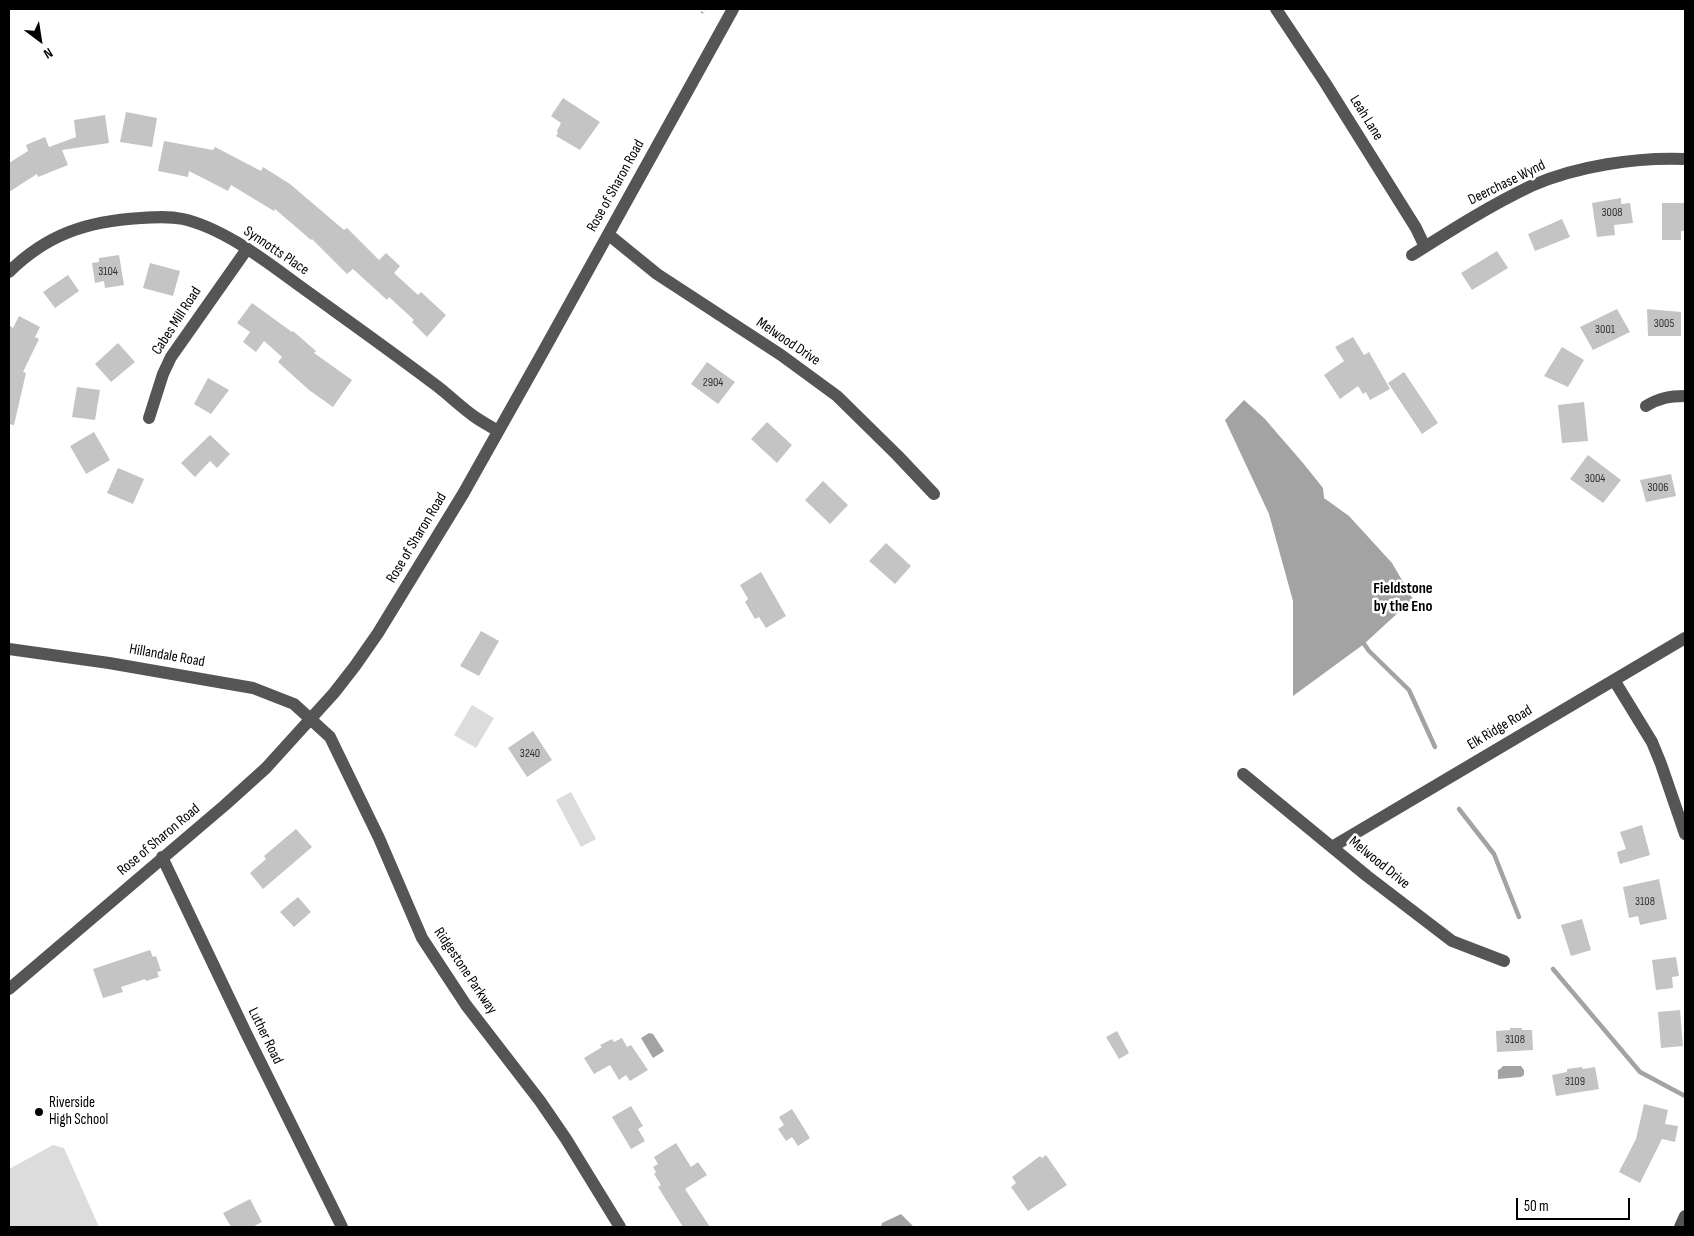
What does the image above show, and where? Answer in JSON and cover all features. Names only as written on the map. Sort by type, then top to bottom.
[{"type":"street","name":"Rose of Sharon Road","points":[[9,989],[266,768],[334,693],[378,633],[463,494],[733,9]]},
{"type":"street","name":"Leah Lane","points":[[1276,9],[1324,81],[1425,247]]},
{"type":"street","name":"Deerchase Wynd","points":[[1412,256],[1486,210],[1532,186],[1552,178],[1614,163],[1665,158],[1685,159]]},
{"type":"street","name":"Synnotts Place","points":[[9,272],[21,260],[52,240],[80,227],[122,219],[166,216],[182,218],[220,233],[247,249],[439,387],[474,417],[498,431]]},
{"type":"street","name":"Melwood Drive","points":[[608,235],[657,274],[781,355],[836,396],[898,455],[934,494]]},
{"type":"street","name":"Cabes Mill Road","points":[[149,418],[163,374],[171,357],[247,249]]},
{"type":"street","points":[[1646,406],[1656,400],[1672,396],[1685,396]]},
{"type":"street","name":"Elk Ridge Road","points":[[1332,847],[1685,638]]},
{"type":"street","name":"Hillandale Road","points":[[9,648],[118,664],[254,688],[294,704],[312,719]]},
{"type":"street","points":[[1614,680],[1652,742],[1685,834]]},
{"type":"street","name":"Ridgestone Parkway","points":[[312,719],[330,737],[379,838],[412,918],[437,962],[466,1005],[540,1101],[566,1139],[620,1227]]},
{"type":"street","name":"Melwood Drive","points":[[1243,774],[1452,941],[1504,961]]},
{"type":"street","name":"Luther Road","points":[[162,857],[342,1227]]},
{"type":"street","points":[[1680,1227],[1685,1216]]},
{"type":"path","points":[[702,13],[704,9]]},
{"type":"shaded area","points":[[1244,400],[1264,418],[1303,463],[1323,488],[1324,498],[1349,516],[1392,563],[1413,599],[1364,644],[1293,696],[1293,601],[1269,514],[1225,420]]},
{"type":"shaded area","points":[[472,705],[494,718],[476,748],[454,735]]},
{"type":"shaded area","points":[[571,792],[596,839],[581,847],[556,800]]},
{"type":"shaded area","points":[[649,1033],[653,1034],[664,1051],[653,1058],[641,1038]]},
{"type":"shaded area","points":[[1503,1066],[1521,1066],[1524,1070],[1524,1075],[1521,1077],[1498,1079],[1498,1070]]},
{"type":"shaded area","points":[[53,1145],[64,1148],[99,1227],[9,1227],[9,1169]]},
{"type":"shaded area","points":[[901,1214],[914,1227],[881,1227],[882,1223]]},
{"type":"building","points":[[563,98],[600,122],[580,150],[556,136],[561,123],[551,116]]},
{"type":"building","points":[[126,112],[157,118],[152,147],[120,142]]},
{"type":"building","points":[[105,115],[109,143],[62,150],[68,165],[38,177],[37,174],[9,192],[9,163],[28,151],[26,145],[45,137],[49,147],[76,137],[74,120]]},
{"type":"building","points":[[164,141],[213,150],[215,147],[261,171],[263,167],[290,184],[344,230],[347,228],[379,260],[386,253],[400,266],[394,273],[418,295],[421,292],[446,315],[427,337],[412,322],[414,320],[389,297],[387,300],[353,269],[347,274],[312,239],[275,209],[274,211],[231,185],[228,191],[189,171],[188,177],[158,171]]},
{"type":"building","points":[[1621,198],[1621,204],[1630,203],[1633,223],[1614,225],[1615,235],[1597,237],[1592,203]]},
{"type":"building","points":[[1662,203],[1685,203],[1685,231],[1681,231],[1681,240],[1662,240]]},
{"type":"building","points":[[1562,219],[1570,237],[1535,251],[1528,234]]},
{"type":"building","points":[[1497,251],[1508,268],[1472,290],[1461,273]]},
{"type":"building","points":[[119,255],[124,285],[105,288],[104,281],[95,283],[92,263],[99,262],[99,258]]},
{"type":"building","points":[[150,263],[180,271],[173,296],[143,288]]},
{"type":"building","points":[[68,275],[79,291],[55,308],[43,292]]},
{"type":"building","points":[[252,303],[293,331],[316,351],[314,353],[352,380],[333,407],[309,390],[278,362],[282,357],[264,341],[256,352],[243,342],[250,332],[237,323]]},
{"type":"building","points":[[1617,309],[1630,332],[1593,350],[1580,327]]},
{"type":"building","points":[[1647,309],[1681,312],[1681,336],[1648,336]]},
{"type":"building","points":[[19,316],[40,327],[35,337],[39,339],[23,372],[26,373],[14,425],[9,424],[9,325],[13,328]]},
{"type":"building","points":[[1353,337],[1364,355],[1369,352],[1390,389],[1370,400],[1366,392],[1363,394],[1358,386],[1340,399],[1324,375],[1344,361],[1335,347]]},
{"type":"building","points":[[118,343],[135,362],[111,382],[95,364]]},
{"type":"building","points":[[1562,347],[1584,360],[1568,387],[1544,376]]},
{"type":"building","points":[[707,362],[735,382],[718,404],[691,384]]},
{"type":"building","points":[[1404,372],[1438,423],[1422,434],[1388,383]]},
{"type":"building","points":[[208,378],[229,390],[211,414],[194,404]]},
{"type":"building","points":[[77,387],[100,390],[95,420],[72,417]]},
{"type":"building","points":[[1584,402],[1588,441],[1562,443],[1558,405]]},
{"type":"building","points":[[767,422],[792,445],[777,463],[751,439]]},
{"type":"building","points":[[94,432],[110,460],[86,474],[70,446]]},
{"type":"building","points":[[210,435],[230,454],[217,468],[210,461],[195,477],[181,463]]},
{"type":"building","points":[[1588,455],[1621,480],[1603,503],[1570,479]]},
{"type":"building","points":[[118,468],[144,479],[133,504],[107,493]]},
{"type":"building","points":[[1671,474],[1676,496],[1646,502],[1640,480]]},
{"type":"building","points":[[823,481],[848,505],[830,524],[805,500]]},
{"type":"building","points":[[886,543],[911,566],[895,584],[869,561]]},
{"type":"building","points":[[761,572],[786,616],[766,628],[759,617],[755,619],[745,602],[748,599],[740,585]]},
{"type":"building","points":[[481,631],[499,641],[479,676],[460,666]]},
{"type":"building","points":[[533,731],[552,760],[527,777],[508,748]]},
{"type":"building","points":[[1642,825],[1650,855],[1620,864],[1617,852],[1626,849],[1620,832]]},
{"type":"building","points":[[296,829],[312,847],[263,889],[250,873],[266,859],[264,856]]},
{"type":"building","points":[[1659,879],[1667,919],[1640,925],[1638,916],[1629,918],[1623,887]]},
{"type":"building","points":[[298,897],[311,912],[294,927],[280,912]]},
{"type":"building","points":[[1582,919],[1591,950],[1571,956],[1561,925]]},
{"type":"building","points":[[150,950],[153,957],[156,956],[161,971],[157,972],[159,977],[146,981],[145,979],[121,987],[123,992],[103,998],[93,969]]},
{"type":"building","points":[[1676,957],[1679,976],[1672,977],[1673,988],[1656,990],[1652,960]]},
{"type":"building","points":[[1680,1010],[1683,1046],[1661,1048],[1658,1012]]},
{"type":"building","points":[[1510,1028],[1532,1030],[1533,1050],[1497,1052],[1496,1031],[1510,1030]]},
{"type":"building","points":[[1117,1031],[1129,1053],[1119,1059],[1106,1037]]},
{"type":"building","points":[[622,1038],[627,1047],[631,1045],[648,1070],[630,1081],[626,1075],[619,1080],[610,1065],[594,1074],[584,1058],[602,1047],[600,1045],[612,1039],[614,1042]]},
{"type":"building","points":[[1582,1067],[1583,1069],[1595,1067],[1599,1089],[1556,1096],[1552,1075],[1567,1072],[1567,1069]]},
{"type":"building","points":[[1644,1104],[1668,1110],[1665,1124],[1678,1126],[1675,1142],[1662,1139],[1640,1183],[1619,1172],[1636,1139]]},
{"type":"building","points":[[631,1106],[643,1126],[638,1129],[645,1141],[631,1149],[612,1117]]},
{"type":"building","points":[[792,1109],[810,1138],[798,1146],[792,1137],[786,1141],[778,1129],[784,1125],[779,1117]]},
{"type":"building","points":[[676,1143],[691,1167],[698,1162],[707,1175],[685,1189],[710,1227],[683,1227],[658,1187],[661,1185],[654,1174],[656,1172],[653,1167],[658,1164],[654,1157]]},
{"type":"building","points":[[1046,1155],[1067,1185],[1028,1211],[1011,1187],[1016,1183],[1012,1177],[1040,1156],[1042,1158]]},
{"type":"building","points":[[250,1199],[262,1222],[252,1227],[231,1227],[223,1213]]},
{"type":"waterway","points":[[1362,641],[1369,651],[1409,690],[1435,747]]},
{"type":"waterway","points":[[1459,809],[1494,854],[1519,917]]},
{"type":"waterway","points":[[1553,969],[1640,1072],[1685,1096]]},
{"type":"place","name":"Riverside High School","points":[[39,1112]]},
{"type":"district","name":"Fieldstone by the Eno","points":[[1403,598]]}]
